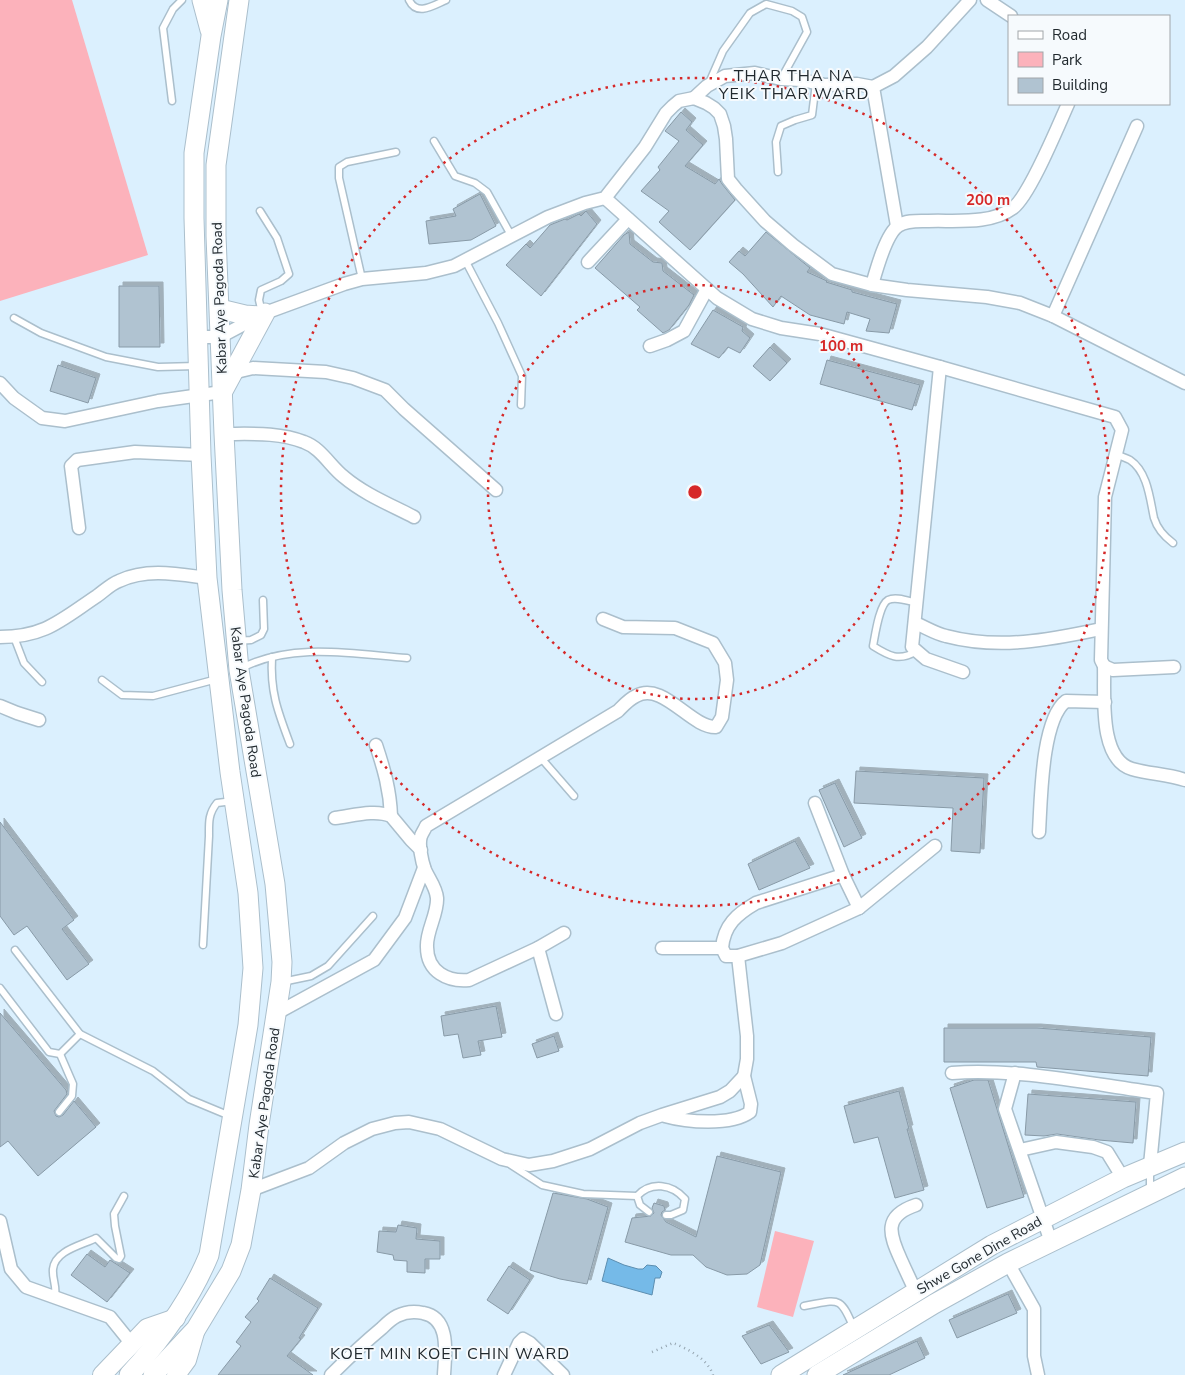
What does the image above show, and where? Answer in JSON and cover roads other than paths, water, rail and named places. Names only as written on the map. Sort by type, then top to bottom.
[{"type":"main road","points":[[202,0],[211,36]]},
{"type":"main road","name":"Kabar Aye Pagoda Road","points":[[129,1375],[176,1318],[201,1274],[209,1255],[231,1116],[248,1025],[253,968],[248,893],[230,772],[207,578],[201,455],[194,218],[194,153],[218,0]]},
{"type":"main road","name":"Kabar Aye Pagoda Road","points":[[153,1375],[196,1329],[231,1271],[241,1245],[251,1190],[281,982],[282,962],[278,908],[239,670],[236,641],[222,392],[216,236],[216,165],[239,0]]},
{"type":"main road","points":[[233,35],[244,0]]},
{"type":"main road","points":[[220,309],[245,316],[262,314]]},
{"type":"main road","points":[[222,392],[262,314]]},
{"type":"main road","points":[[230,772],[256,770]]},
{"type":"main road","points":[[248,893],[278,908]]},
{"type":"main road","points":[[228,1138],[255,1158]]},
{"type":"main road","name":"Shwe Gone Dine Road","points":[[781,1375],[992,1245],[1123,1178],[1150,1165],[1185,1152]]},
{"type":"main road","name":"Shwe Gone Dine Road","points":[[817,1375],[934,1304],[1008,1263],[1185,1177]]},
{"type":"main road","points":[[102,1375],[147,1328],[176,1318]]},
{"type":"main road","name":"Kabar Aye Pagoda Road","points":[[176,1375],[187,1360],[196,1329]]},
{"type":"street","points":[[198,337],[220,336],[262,314],[362,279],[426,273],[454,266],[548,217],[585,203],[605,198],[646,147],[666,113],[679,101],[694,98],[708,86],[725,76],[755,73],[781,79],[801,80],[825,85],[857,84],[873,88],[894,76],[920,53],[970,0]]},
{"type":"street","points":[[988,0],[1010,15]]},
{"type":"street","points":[[872,285],[883,249],[897,226],[873,88]]},
{"type":"street","points":[[694,98],[714,108],[720,114],[726,139],[728,179],[765,221],[832,274],[872,285],[1005,299],[1020,303],[1053,316],[1185,383]]},
{"type":"street","points":[[897,226],[911,222],[979,220],[997,217],[1014,207],[1026,191],[1068,105]]},
{"type":"street","points":[[1053,316],[1137,126]]},
{"type":"street","points":[[605,198],[716,298],[752,319],[780,328],[820,334],[1114,418],[1122,430],[1105,497],[1101,629],[1101,660],[1104,666],[1104,714],[1108,737],[1122,765],[1185,780]]},
{"type":"street","points":[[588,262],[628,219]]},
{"type":"street","points":[[650,346],[684,331],[707,289]]},
{"type":"street","points":[[940,367],[912,647],[926,659],[963,672]]},
{"type":"street","points":[[232,373],[253,368],[326,372],[353,378],[385,390],[404,410],[496,490]]},
{"type":"street","points":[[0,383],[14,398],[42,418],[65,421],[158,400],[222,392]]},
{"type":"street","points":[[224,434],[256,434],[304,442],[317,449],[344,478],[362,490],[414,517]]},
{"type":"street","points":[[79,528],[71,466],[77,460],[135,452],[201,455]]},
{"type":"street","points":[[0,637],[33,634],[51,627],[118,581],[130,576],[147,573],[166,573],[207,578]]},
{"type":"street","points":[[564,933],[538,948],[469,980],[446,977],[434,970],[426,947],[437,899],[435,887],[424,868],[420,838],[426,826],[618,711],[636,695],[648,693],[658,696],[698,721],[710,727],[716,727],[722,717],[727,680],[725,663],[713,643],[675,628],[623,627],[603,619]]},
{"type":"street","points":[[914,623],[945,636],[985,643],[1013,644],[1046,640],[1101,629]]},
{"type":"street","points":[[1104,666],[1113,670],[1174,668]]},
{"type":"street","points":[[1040,832],[1044,756],[1048,736],[1062,704],[1066,701],[1105,702]]},
{"type":"street","points":[[0,706],[39,720]]},
{"type":"street","points":[[376,745],[387,779],[391,799],[391,816]]},
{"type":"street","points":[[815,803],[843,875],[859,908]]},
{"type":"street","points":[[335,818],[379,813],[391,816],[421,850]]},
{"type":"street","points":[[843,875],[756,903],[743,911],[732,920],[726,930],[722,948],[726,956],[738,956],[782,943],[859,908],[935,846]]},
{"type":"street","points":[[277,1013],[374,960],[405,918],[424,868]]},
{"type":"street","points":[[538,948],[556,1014]]},
{"type":"street","points":[[662,948],[722,948]]},
{"type":"street","points":[[662,1115],[692,1122],[718,1121],[746,1116],[750,1112],[751,1104],[744,1076],[747,1059],[746,1036],[738,956]]},
{"type":"street","points":[[952,1073],[1015,1073],[1157,1093],[1150,1165]]},
{"type":"street","points":[[1015,1073],[1005,1109],[1051,1242]]},
{"type":"street","points":[[251,1190],[309,1168],[344,1143],[372,1129],[395,1123],[409,1122],[440,1129],[502,1159],[529,1165],[552,1161],[590,1150],[640,1123],[720,1097],[730,1091],[744,1076]]},
{"type":"street","points":[[1020,1150],[1056,1142],[1093,1147],[1108,1152],[1123,1178]]},
{"type":"street","points":[[916,1205],[897,1215],[891,1225],[894,1246],[916,1292]]},
{"type":"street","points":[[0,1221],[11,1269],[26,1286],[110,1317],[131,1343]]},
{"type":"street","points":[[1008,1263],[1034,1309],[1034,1356],[1038,1375]]},
{"type":"street","points":[[331,1375],[395,1316],[406,1312],[416,1312],[430,1314],[439,1320],[444,1331],[444,1375]]},
{"type":"street","points":[[504,1375],[519,1343],[523,1340],[530,1343],[563,1375]]},
{"type":"lane","points":[[172,101],[163,28],[173,9],[182,0]]},
{"type":"lane","points":[[409,0],[418,9],[426,9],[446,0]]},
{"type":"lane","points":[[708,86],[723,51],[750,13],[766,4],[792,11],[802,17],[807,32],[781,79]]},
{"type":"lane","points":[[778,172],[776,142],[781,126],[812,115],[816,83]]},
{"type":"lane","points":[[434,141],[455,176],[475,184],[487,192],[511,235]]},
{"type":"lane","points":[[362,279],[339,178],[339,167],[347,162],[396,152]]},
{"type":"lane","points":[[260,211],[278,238],[288,274],[281,281],[261,290],[259,300],[262,314]]},
{"type":"lane","points":[[465,260],[498,323],[522,376],[520,405]]},
{"type":"lane","points":[[14,318],[41,333],[106,357],[158,367],[198,366]]},
{"type":"lane","points":[[1116,454],[1132,461],[1139,470],[1147,485],[1153,505],[1154,520],[1165,537],[1173,543]]},
{"type":"lane","points":[[916,603],[900,599],[889,600],[886,603],[878,622],[873,646],[888,656],[908,656],[917,651]]},
{"type":"lane","points":[[236,641],[251,640],[261,635],[264,629],[263,600]]},
{"type":"lane","points":[[14,637],[24,663],[42,682]]},
{"type":"lane","points":[[239,670],[253,662],[272,657],[321,652],[407,658]]},
{"type":"lane","points":[[272,657],[271,677],[274,701],[290,744]]},
{"type":"lane","points":[[102,680],[122,696],[152,696],[218,678]]},
{"type":"lane","points":[[541,758],[574,796]]},
{"type":"lane","points":[[203,945],[210,836],[209,818],[212,809],[217,803],[234,801]]},
{"type":"lane","points":[[281,982],[311,976],[328,966],[373,916]]},
{"type":"lane","points":[[15,950],[80,1034],[153,1071],[189,1099],[231,1116]]},
{"type":"lane","points":[[0,988],[49,1052],[60,1054]]},
{"type":"lane","points":[[60,1054],[80,1034]]},
{"type":"lane","points":[[59,1112],[72,1096],[73,1084],[60,1054]]},
{"type":"lane","points":[[502,1159],[542,1184],[583,1194],[637,1196],[644,1189],[654,1186],[667,1187],[678,1192],[684,1199],[682,1210],[666,1215]]},
{"type":"lane","points":[[1150,1165],[1150,1193]]},
{"type":"lane","points":[[54,1296],[56,1287],[53,1268],[58,1258],[66,1251],[96,1238],[116,1258],[121,1256],[114,1214],[124,1196]]},
{"type":"lane","points":[[637,1196],[640,1205],[649,1212]]},
{"type":"lane","points":[[804,1306],[834,1301],[846,1308],[854,1330]]},
{"type":"water","points":[[608,1258],[638,1269],[643,1269],[647,1265],[656,1266],[662,1272],[660,1278],[655,1278],[652,1295],[602,1281]]},
{"type":"district","name":"THAR THA NA YEIK THAR WARD","points":[[794,84]]},
{"type":"district","name":"KOET MIN KOET CHIN WARD","points":[[450,1353]]}]
